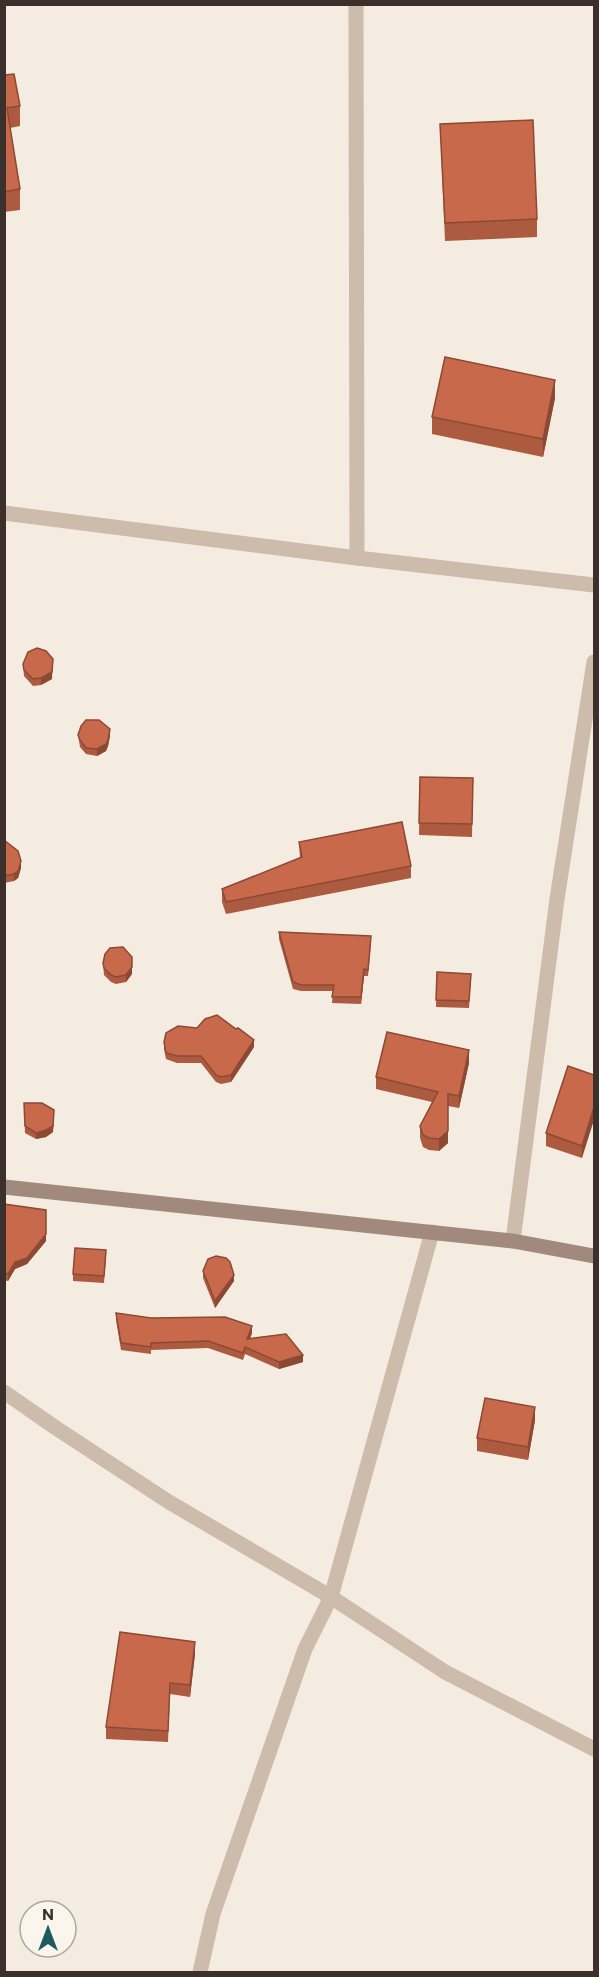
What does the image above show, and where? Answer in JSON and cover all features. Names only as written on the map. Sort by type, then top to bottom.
[{"type":"main road","points":[[4,1187],[432,1232],[513,1242],[594,1256]]},
{"type":"street","points":[[356,4],[357,558]]},
{"type":"street","points":[[4,513],[357,558],[594,585]]},
{"type":"street","points":[[513,1242],[557,899],[594,662]]},
{"type":"street","points":[[200,1972],[213,1914],[305,1649],[331,1597],[432,1232]]},
{"type":"street","points":[[4,1392],[169,1502],[331,1597],[445,1672],[594,1749]]},
{"type":"building","points":[[14,74],[20,106],[7,108],[20,189],[4,192],[4,75]]},
{"type":"building","points":[[533,120],[537,219],[445,223],[440,124]]},
{"type":"building","points":[[445,357],[555,380],[543,439],[432,417]]},
{"type":"building","points":[[37,648],[46,651],[53,659],[52,672],[41,678],[33,679],[24,670],[23,664],[28,652]]},
{"type":"building","points":[[86,720],[99,720],[110,729],[106,744],[97,749],[86,748],[78,735]]},
{"type":"building","points":[[420,777],[473,778],[472,824],[419,823]]},
{"type":"building","points":[[402,822],[411,866],[226,902],[222,889],[302,857],[299,842]]},
{"type":"building","points":[[4,840],[18,851],[21,861],[18,871],[4,876]]},
{"type":"building","points":[[279,932],[371,936],[368,970],[364,969],[361,997],[332,997],[334,985],[301,985],[293,982]]},
{"type":"building","points":[[123,947],[132,957],[132,967],[126,975],[116,977],[104,968],[105,954],[110,948]]},
{"type":"building","points":[[437,972],[471,974],[469,1001],[436,1000]]},
{"type":"building","points":[[217,1015],[254,1040],[231,1075],[221,1077],[216,1075],[201,1056],[177,1056],[166,1053],[164,1042],[166,1033],[178,1026],[197,1028],[205,1019]]},
{"type":"building","points":[[387,1032],[469,1050],[459,1096],[448,1094],[448,1131],[439,1139],[423,1135],[420,1126],[438,1092],[376,1077]]},
{"type":"building","points":[[568,1066],[594,1075],[594,1107],[582,1146],[546,1133]]},
{"type":"building","points":[[24,1103],[42,1103],[54,1110],[53,1126],[36,1133],[25,1126]]},
{"type":"building","points":[[4,1204],[46,1210],[46,1234],[27,1258],[15,1262],[8,1274],[4,1273]]},
{"type":"building","points":[[75,1248],[106,1250],[104,1276],[73,1274]]},
{"type":"building","points":[[216,1256],[226,1258],[230,1262],[234,1275],[215,1301],[203,1271],[208,1259]]},
{"type":"building","points":[[116,1313],[151,1318],[225,1317],[252,1326],[247,1339],[286,1334],[303,1355],[279,1362],[245,1347],[243,1353],[208,1341],[151,1343],[151,1347],[121,1343]]},
{"type":"building","points":[[485,1398],[535,1407],[528,1447],[477,1438]]},
{"type":"building","points":[[120,1632],[195,1642],[190,1685],[170,1683],[168,1731],[106,1727]]}]
